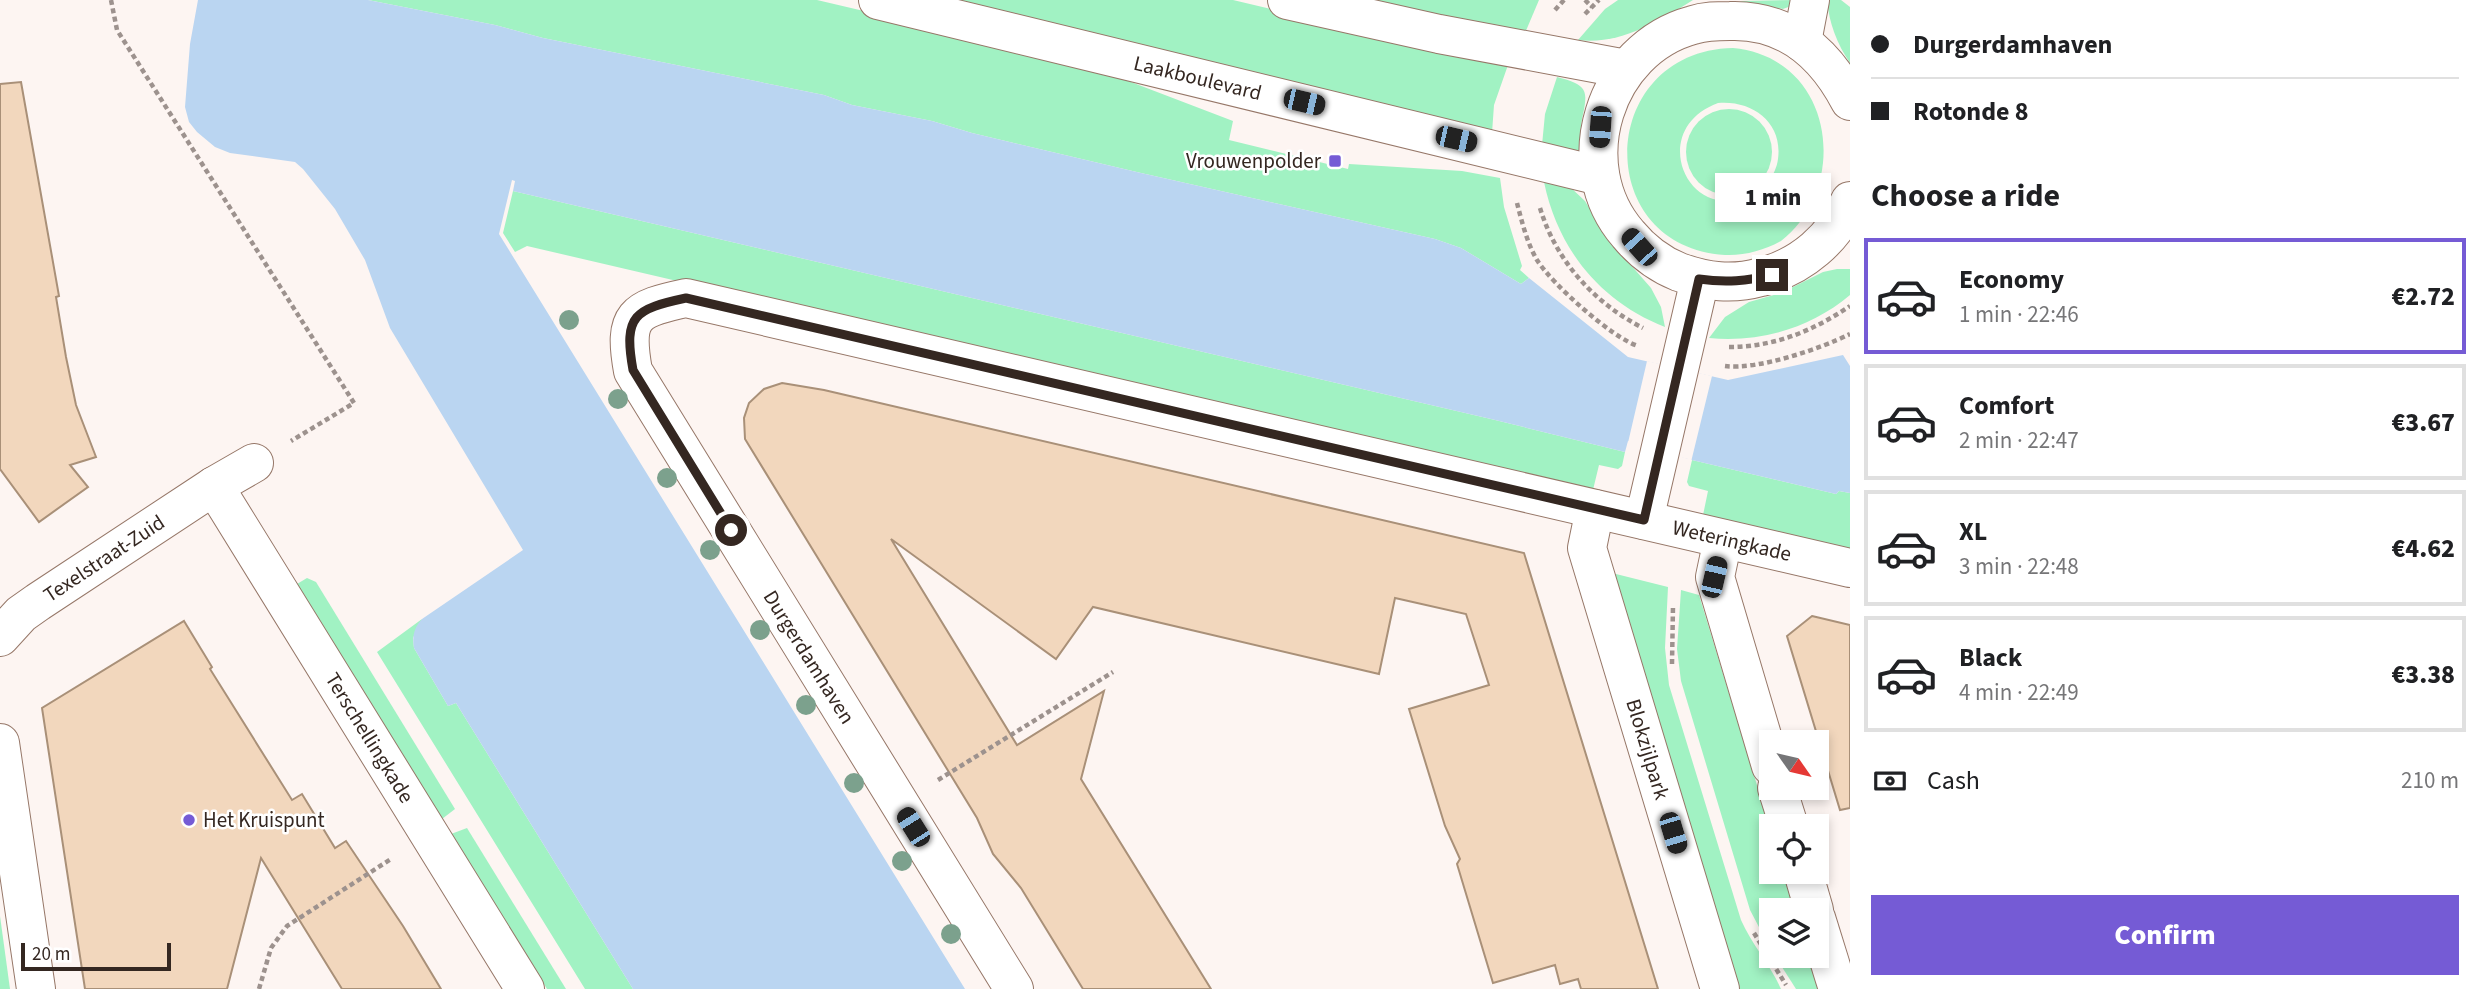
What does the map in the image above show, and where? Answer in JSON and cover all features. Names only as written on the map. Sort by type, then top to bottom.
[{"type":"street","name":"Laakboulevard","points":[[878,0],[1600,176]]},
{"type":"street","points":[[1289,0],[1439,34],[1626,69]]},
{"type":"street","points":[[1802,42],[1810,0]]},
{"type":"street","points":[[1850,101],[1838,78],[1820,56],[1802,42],[1778,29],[1714,11],[1652,45],[1626,69],[1608,99],[1600,127],[1598,155],[1607,201],[1620,225],[1639,247],[1667,267],[1699,279],[1746,281],[1772,275],[1834,250],[1833,231],[1850,201]]},
{"type":"street","points":[[1644,520],[1699,279]]},
{"type":"street","name":"Weteringkade","points":[[635,317],[648,308],[686,298],[1850,568]]},
{"type":"street","name":"Durgerdamhaven","points":[[635,317],[630,332],[629,349],[633,370],[1013,989]]},
{"type":"street","name":"Texelstraat-Zuid","points":[[0,637],[21,614],[214,486],[254,463]]},
{"type":"street","name":"Terschellingkade","points":[[214,486],[525,989]]},
{"type":"street","name":"Blokzijlpark","points":[[1595,509],[1587,548],[1720,989]]},
{"type":"street","points":[[1723,539],[1714,577],[1760,730]]},
{"type":"street","points":[[0,743],[36,989]]},
{"type":"street","points":[[1829,960],[1838,989]]},
{"type":"path","points":[[111,0],[117,30],[354,403],[254,463]]},
{"type":"path","points":[[1585,0],[1592,7]]},
{"type":"path","points":[[1680,361],[1732,367],[1758,363],[1830,344],[1850,334]]},
{"type":"path","points":[[1673,671],[1671,637],[1674,601]]},
{"type":"path","points":[[899,804],[1113,672]]},
{"type":"path","points":[[259,989],[271,948],[287,926],[431,837]]},
{"type":"path","points":[[1751,928],[1788,989]]},
{"type":"green space","points":[[368,0],[817,0],[1076,61],[1233,121],[1229,140],[1348,169],[1349,164],[1462,171],[1500,178],[1504,207],[1522,266],[1520,270],[1529,278],[1521,284],[1461,248],[1435,239],[1141,173],[932,121],[852,105],[824,95]]},
{"type":"green space","points":[[936,0],[1233,0],[1508,65],[1494,105],[1492,133]]},
{"type":"green space","points":[[1360,0],[1539,0],[1525,33]]},
{"type":"green space","points":[[1618,0],[1693,0],[1652,24],[1624,35],[1594,41],[1578,40],[1605,9]]},
{"type":"green space","points":[[1796,0],[1783,9],[1739,1]]},
{"type":"green space","points":[[1827,0],[1841,0],[1850,7],[1850,63],[1834,33]]},
{"type":"green space","points":[[1733,48],[1767,57],[1794,75],[1812,99],[1822,128],[1823,159],[1817,190],[1803,218],[1775,244],[1754,252],[1725,255],[1681,244],[1650,219],[1632,186],[1627,149],[1635,112],[1655,80],[1688,57]],"holes":[[[1718,103],[1731,103],[1753,110],[1770,124],[1776,134],[1778,159],[1772,176],[1760,190],[1750,196],[1727,201],[1708,197],[1693,186],[1683,170],[1680,151],[1684,132],[1696,116]]]},
{"type":"green space","points":[[1557,77],[1580,86],[1585,95],[1579,152],[1542,145],[1545,114]]},
{"type":"green space","points":[[1729,109],[1753,116],[1765,128],[1772,152],[1765,176],[1753,188],[1729,195],[1705,188],[1693,176],[1686,152],[1693,128],[1705,116]]},
{"type":"green space","points":[[1544,182],[1569,186],[1585,201],[1608,239],[1651,288],[1661,307],[1665,327],[1621,303],[1586,271],[1560,230]]},
{"type":"green space","points":[[513,191],[1625,452],[1622,466],[1618,469],[1599,465],[1592,494],[527,246],[515,252],[503,233]]},
{"type":"green space","points":[[1850,269],[1850,295],[1819,316],[1784,331],[1766,335],[1709,338],[1725,317],[1749,302],[1781,293],[1823,272]]},
{"type":"green space","points":[[1692,460],[1836,494],[1839,491],[1850,493],[1850,554],[1702,520],[1708,491],[1689,486],[1687,482]]},
{"type":"green space","points":[[1616,574],[1668,587],[1665,648],[1669,685],[1741,920],[1759,952],[1759,968],[1770,968],[1781,989],[1739,989],[1614,580]]},
{"type":"green space","points":[[307,578],[316,582],[455,809],[442,819],[297,584]]},
{"type":"green space","points":[[1681,590],[1699,595],[1759,792],[1759,800],[1762,800],[1766,814],[1759,814],[1759,884],[1787,884],[1791,898],[1759,898],[1759,927],[1750,910],[1681,681],[1677,649]]},
{"type":"green space","points":[[422,619],[413,638],[414,648],[448,706],[456,703],[633,989],[585,989],[377,652]]},
{"type":"green space","points":[[467,828],[566,989],[547,989],[451,834]]},
{"type":"green space","points":[[0,916],[10,989],[0,989]]},
{"type":"green space","points":[[1783,968],[1813,968],[1819,989],[1796,989]]},
{"type":"water","points":[[198,0],[368,0],[824,95],[852,105],[932,121],[1141,173],[1435,239],[1461,248],[1521,284],[1529,278],[1628,357],[1728,380],[1843,355],[1850,366],[1850,493],[1839,491],[1836,494],[1692,460],[1628,441],[1625,452],[513,191],[515,181],[512,180],[499,234],[965,989],[633,989],[456,703],[448,706],[414,648],[414,632],[422,619],[523,550],[390,328],[365,260],[335,209],[295,162],[230,153],[215,147],[189,122],[185,107],[190,44]]},
{"type":"pier","points":[[1647,361],[1712,376],[1691,462],[1630,445],[1627,447]]},
{"type":"building","points":[[21,82],[59,296],[56,297],[66,357],[76,405],[96,457],[70,465],[88,487],[39,522],[0,469],[0,84]]},
{"type":"building","points":[[782,383],[824,390],[1524,553],[1658,989],[1581,989],[1578,979],[1560,984],[1555,965],[1493,983],[1457,864],[1460,859],[1445,826],[1409,709],[1489,685],[1466,614],[1395,598],[1379,674],[1093,607],[1056,659],[891,539],[1017,745],[1104,691],[1081,779],[1211,989],[1083,989],[1021,888],[993,854],[977,818],[745,439],[744,418],[749,403],[764,389]]},
{"type":"building","points":[[1812,616],[1850,625],[1850,808],[1840,810],[1829,774],[1829,730],[1816,730],[1787,636]]},
{"type":"building","name":"Het Kruispunt","points":[[184,621],[212,667],[210,669],[292,800],[302,794],[335,848],[346,841],[441,989],[342,989],[261,858],[227,989],[85,989],[42,708]]},
{"type":"place","name":"Vrouwenpolder","points":[[1335,161]]},
{"type":"place","name":"Het Kruispunt","points":[[189,820]]},
{"type":"route","points":[[731,530],[633,370],[629,349],[630,332],[635,317],[660,303],[686,298],[1644,520],[1699,279],[1746,281],[1772,275]]}]
